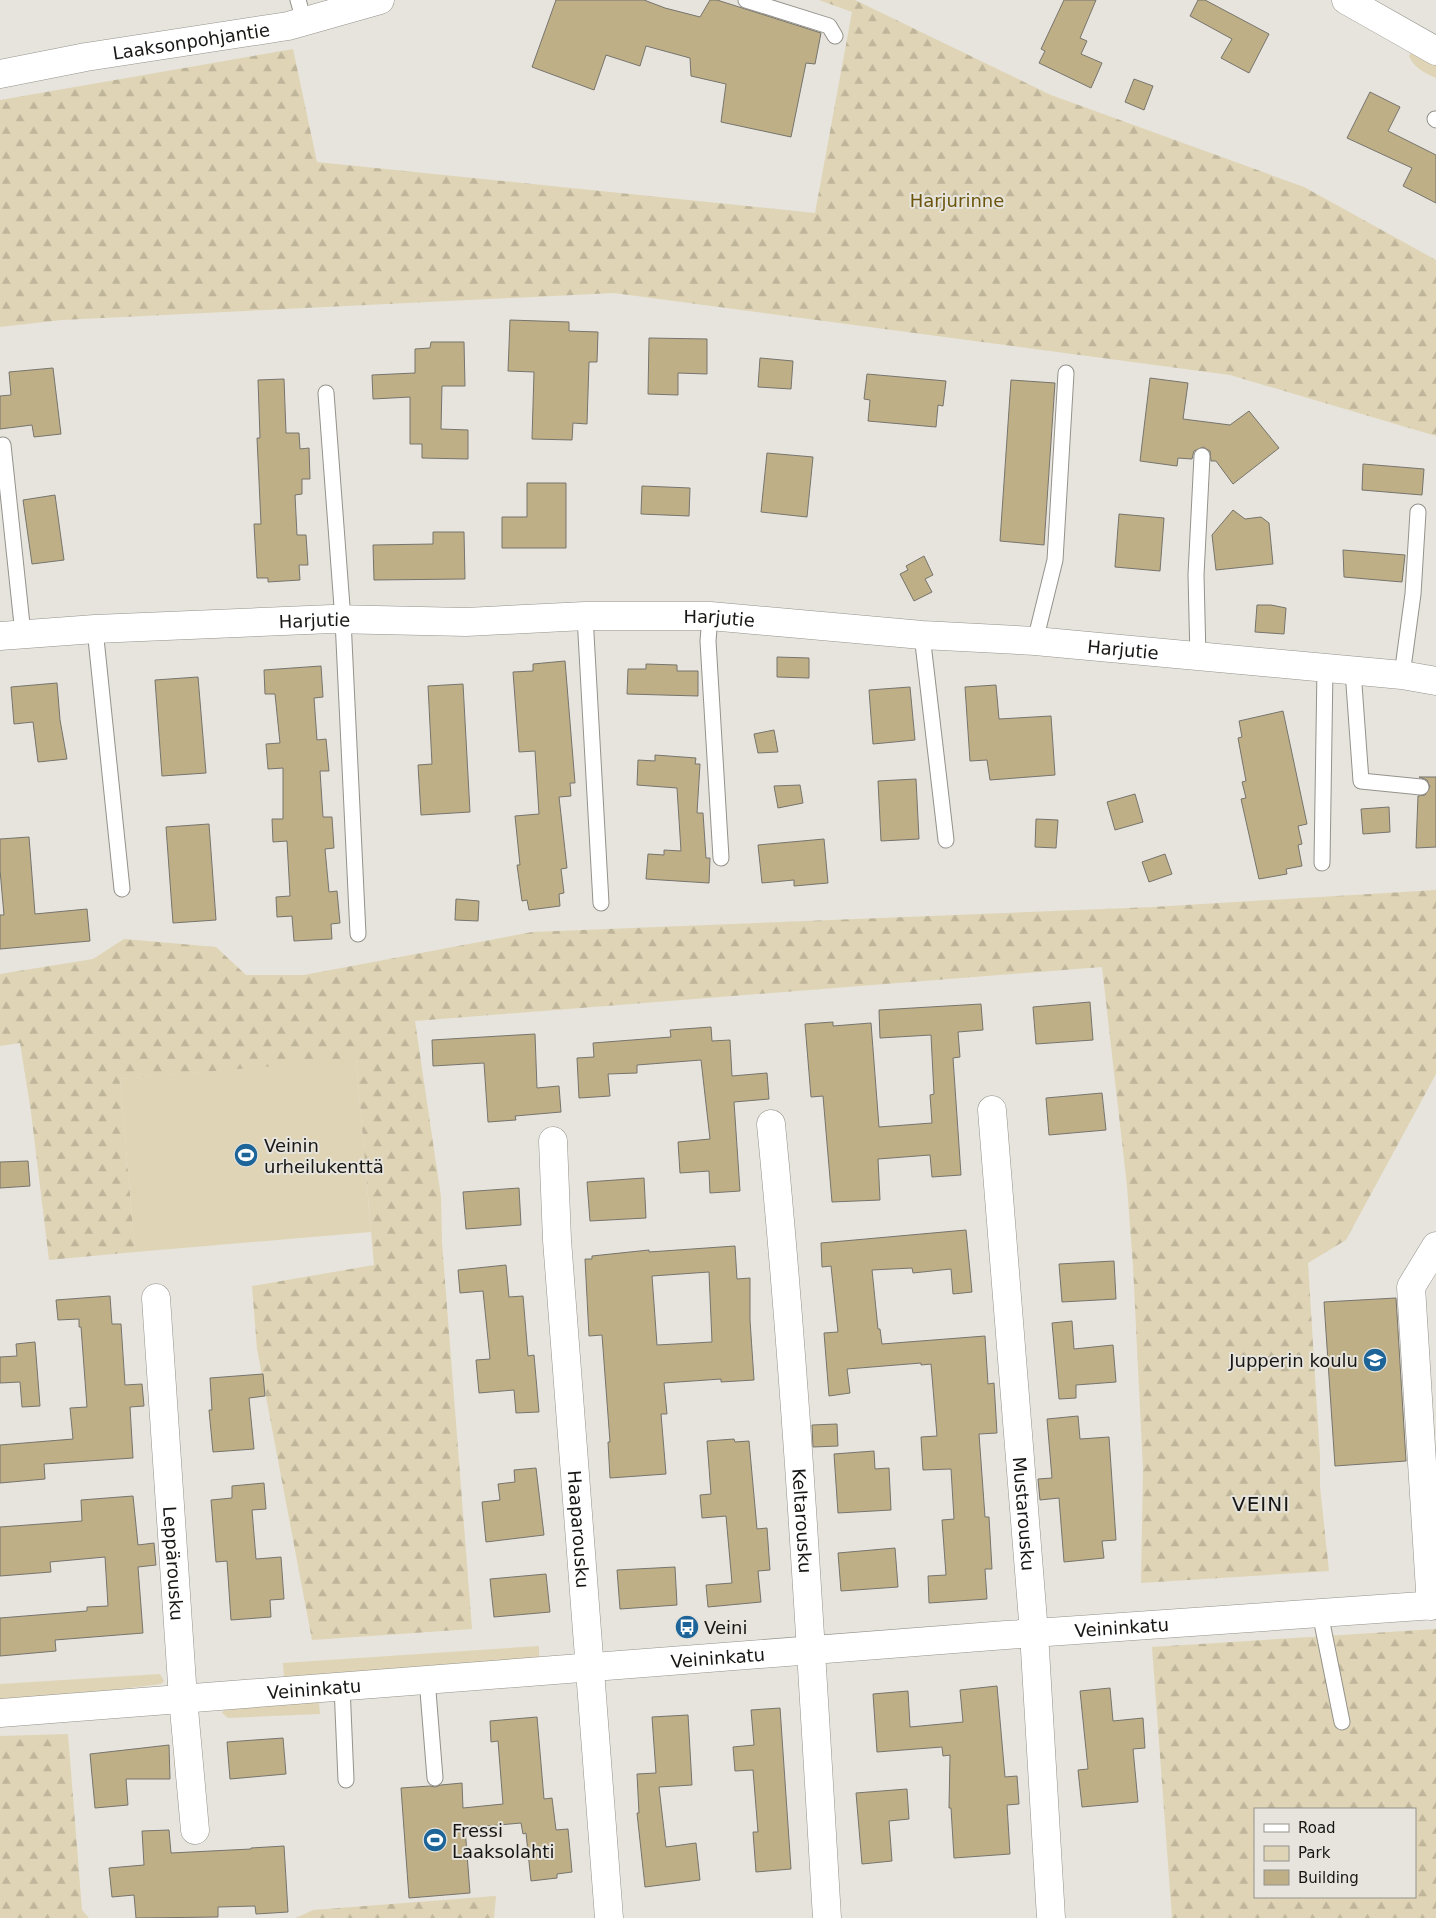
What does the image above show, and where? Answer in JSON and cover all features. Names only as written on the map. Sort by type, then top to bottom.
[{"type":"street","name":"Laaksonpohjantie","points":[[0,74],[86,57],[288,26],[301,11],[380,0]]},
{"type":"street","points":[[1346,0],[1436,51]]},
{"type":"street","name":"Harjutie","points":[[11,635],[95,629],[343,620],[466,622],[584,616],[710,616],[922,635],[1035,641],[1198,658],[1325,668],[1436,681]]},
{"type":"street","name":"Mustarousku","points":[[992,1110],[1034,1633],[1051,1918]]},
{"type":"street","name":"Keltarousku","points":[[771,1124],[811,1650],[827,1918]]},
{"type":"street","name":"Haaparousku","points":[[553,1141],[557,1240],[609,1918]]},
{"type":"street","points":[[1433,1605],[1411,1287],[1436,1246]]},
{"type":"street","name":"Leppärousku","points":[[156,1298],[183,1698],[195,1830]]},
{"type":"street","name":"Veininkatu","points":[[0,1713],[1034,1633],[1433,1605]]},
{"type":"lane","points":[[746,0],[829,26],[835,36]]},
{"type":"lane","points":[[1035,641],[1055,560],[1066,373]]},
{"type":"lane","points":[[326,393],[343,620],[358,934]]},
{"type":"lane","points":[[3,445],[11,635]]},
{"type":"lane","points":[[1198,658],[1196,576],[1202,456]]},
{"type":"lane","points":[[1402,676],[1413,594],[1418,512]]},
{"type":"lane","points":[[584,616],[601,903]]},
{"type":"lane","points":[[710,616],[708,641],[721,858]]},
{"type":"lane","points":[[95,629],[122,889]]},
{"type":"lane","points":[[922,635],[946,840]]},
{"type":"lane","points":[[1322,863],[1325,668]]},
{"type":"lane","points":[[1353,671],[1360,782],[1421,787]]},
{"type":"lane","points":[[1320,1613],[1342,1722]]},
{"type":"lane","points":[[427,1680],[436,1778]]},
{"type":"lane","points":[[342,1686],[346,1780]]},
{"type":"green space","name":"Harjurinne","points":[[819,0],[855,0],[1051,95],[1304,187],[1436,260],[1436,436],[1230,375],[614,293],[62,320],[0,327],[0,100],[293,49],[317,162],[815,213],[852,12]]},
{"type":"green space","points":[[1411,53],[1436,65],[1436,78],[1417,67],[1409,56]]},
{"type":"green space","points":[[1436,890],[1436,1074],[1346,1240],[1308,1263],[1320,1457],[1320,1487],[1329,1571],[1141,1583],[1143,1469],[1133,1266],[1127,1186],[1102,967],[415,1021],[441,1197],[442,1242],[472,1629],[312,1640],[257,1349],[252,1286],[374,1265],[356,1059],[120,1079],[135,1252],[49,1260],[31,1112],[20,1043],[0,1046],[0,974],[93,959],[124,939],[216,947],[246,975],[304,975],[532,932],[1153,907]]},
{"type":"green space","name":"Veinin urheilukenttä","points":[[356,1058],[371,1232],[135,1252],[120,1079]]},
{"type":"green space","points":[[1436,1629],[1436,1918],[1172,1918],[1152,1647]]},
{"type":"green space","points":[[539,1646],[539,1658],[284,1677],[283,1663]]},
{"type":"green space","points":[[160,1674],[164,1681],[161,1684],[0,1704],[0,1684]]},
{"type":"green space","points":[[319,1702],[320,1714],[228,1718],[222,1713],[225,1709]]},
{"type":"green space","points":[[68,1734],[82,1910],[89,1918],[0,1918],[0,1736]]},
{"type":"green space","points":[[496,1896],[494,1918],[296,1918],[313,1910]]},
{"type":"building","points":[[556,0],[644,0],[665,8],[700,17],[710,0],[717,0],[821,33],[815,64],[806,63],[791,137],[721,122],[726,84],[691,76],[690,58],[646,46],[640,66],[606,55],[594,90],[532,67]]},
{"type":"building","points":[[1064,0],[1096,0],[1080,38],[1087,41],[1081,54],[1102,63],[1091,88],[1039,63],[1045,51],[1041,49]]},
{"type":"building","points":[[1198,0],[1205,0],[1269,34],[1249,73],[1221,58],[1232,39],[1190,16]]},
{"type":"building","points":[[1134,79],[1153,86],[1144,110],[1125,102]]},
{"type":"building","points":[[1370,92],[1400,107],[1388,131],[1436,155],[1436,203],[1403,186],[1412,168],[1347,138]]},
{"type":"building","points":[[510,320],[569,322],[569,331],[598,332],[597,362],[589,362],[587,424],[573,423],[572,440],[532,439],[534,372],[508,371]]},
{"type":"building","points":[[649,338],[707,339],[707,374],[678,373],[678,395],[648,394]]},
{"type":"building","points":[[431,342],[464,342],[465,386],[442,386],[441,429],[468,430],[468,459],[422,458],[422,444],[410,444],[410,397],[373,399],[372,375],[415,373],[415,349],[430,348]]},
{"type":"building","points":[[760,358],[793,361],[791,389],[758,387]]},
{"type":"building","points":[[53,368],[61,434],[34,437],[32,425],[0,429],[0,396],[11,395],[9,372]]},
{"type":"building","points":[[867,374],[946,381],[943,406],[938,405],[936,427],[868,421],[870,400],[864,399]]},
{"type":"building","points":[[1150,378],[1188,383],[1183,419],[1230,425],[1249,411],[1279,448],[1233,484],[1216,461],[1211,461],[1210,451],[1203,447],[1194,451],[1192,459],[1178,458],[1177,466],[1140,461]]},
{"type":"building","points":[[284,379],[286,433],[299,433],[300,449],[309,448],[310,479],[302,479],[302,494],[295,495],[297,535],[306,535],[308,565],[299,565],[300,580],[268,582],[268,578],[257,578],[254,524],[261,524],[257,438],[260,438],[258,380]]},
{"type":"building","points":[[1011,380],[1055,383],[1044,545],[1000,541]]},
{"type":"building","points":[[767,453],[813,457],[807,517],[761,512]]},
{"type":"building","points":[[1363,464],[1424,469],[1422,495],[1362,490]]},
{"type":"building","points":[[527,483],[566,483],[566,548],[502,548],[502,517],[527,517]]},
{"type":"building","points":[[642,486],[690,488],[689,516],[641,514]]},
{"type":"building","points":[[55,495],[64,560],[32,564],[23,500]]},
{"type":"building","points":[[1233,510],[1245,519],[1261,517],[1269,523],[1273,564],[1216,570],[1212,535]]},
{"type":"building","points":[[1119,514],[1164,518],[1160,571],[1115,567]]},
{"type":"building","points":[[433,532],[464,532],[465,579],[374,580],[373,545],[433,544]]},
{"type":"building","points":[[1343,550],[1405,555],[1402,582],[1344,577]]},
{"type":"building","points":[[924,556],[933,575],[925,579],[932,592],[914,601],[900,574],[908,570],[906,566]]},
{"type":"building","points":[[1257,605],[1286,608],[1284,634],[1255,632]]},
{"type":"building","points":[[777,657],[809,658],[809,678],[777,677]]},
{"type":"building","points":[[565,661],[575,783],[570,783],[571,796],[559,797],[567,868],[561,869],[564,893],[559,894],[560,906],[529,910],[527,900],[522,901],[517,865],[520,865],[515,816],[539,814],[535,751],[519,752],[513,672],[533,671],[533,664]]},
{"type":"building","points":[[646,664],[677,665],[677,671],[698,671],[698,696],[627,694],[628,669],[646,669]]},
{"type":"building","points":[[321,666],[323,697],[314,698],[317,740],[326,739],[329,771],[320,771],[323,817],[332,817],[334,848],[325,849],[329,892],[337,891],[340,923],[331,924],[332,939],[294,941],[292,916],[277,917],[276,897],[290,896],[287,841],[273,842],[272,819],[283,819],[283,768],[268,769],[266,744],[280,743],[275,694],[265,694],[264,670]]},
{"type":"building","points":[[198,677],[206,773],[162,776],[155,680]]},
{"type":"building","points":[[57,683],[60,720],[67,759],[38,762],[33,722],[14,724],[11,687]]},
{"type":"building","points":[[463,684],[470,812],[421,815],[418,765],[432,764],[428,686]]},
{"type":"building","points":[[996,685],[999,719],[1051,716],[1055,775],[990,780],[987,760],[970,761],[965,687]]},
{"type":"building","points":[[910,687],[915,740],[873,744],[869,690]]},
{"type":"building","points":[[1283,711],[1307,824],[1298,826],[1302,844],[1298,845],[1302,866],[1286,869],[1287,874],[1259,879],[1241,799],[1246,798],[1242,782],[1246,781],[1238,738],[1242,737],[1239,721]]},
{"type":"building","points":[[774,730],[778,752],[758,753],[754,734]]},
{"type":"building","points":[[655,755],[696,758],[695,764],[700,764],[697,813],[703,813],[706,858],[710,858],[709,883],[646,879],[648,854],[664,855],[664,850],[681,851],[677,788],[637,785],[638,760],[655,761]]},
{"type":"building","points":[[1419,777],[1436,777],[1436,847],[1416,848],[1418,796],[1425,795],[1430,787],[1427,780]]},
{"type":"building","points":[[916,779],[919,839],[881,841],[878,781]]},
{"type":"building","points":[[800,785],[803,803],[778,808],[774,786]]},
{"type":"building","points":[[1135,794],[1143,822],[1115,830],[1107,802]]},
{"type":"building","points":[[1389,807],[1390,832],[1363,834],[1361,809]]},
{"type":"building","points":[[1036,819],[1058,820],[1056,848],[1035,847]]},
{"type":"building","points":[[209,824],[216,920],[173,923],[166,827]]},
{"type":"building","points":[[29,837],[35,914],[87,909],[90,941],[0,949],[0,915],[4,915],[0,870],[0,839]]},
{"type":"building","points":[[824,839],[828,883],[794,886],[794,880],[762,883],[758,845]]},
{"type":"building","points":[[1165,854],[1172,874],[1149,882],[1142,862]]},
{"type":"building","points":[[456,899],[479,901],[478,921],[455,920]]},
{"type":"building","points":[[1090,1002],[1093,1040],[1036,1044],[1033,1007]]},
{"type":"building","points":[[981,1004],[983,1030],[958,1032],[960,1057],[953,1058],[961,1175],[932,1177],[930,1155],[878,1159],[880,1200],[832,1202],[823,1096],[811,1097],[805,1024],[833,1022],[833,1026],[871,1023],[879,1127],[932,1123],[930,1095],[934,1094],[931,1035],[880,1038],[879,1010]]},
{"type":"building","points":[[711,1027],[712,1041],[730,1040],[732,1076],[767,1073],[769,1099],[734,1102],[740,1191],[710,1193],[709,1171],[680,1173],[678,1142],[710,1139],[701,1060],[637,1065],[637,1073],[608,1074],[610,1096],[579,1098],[577,1058],[594,1057],[593,1043],[671,1037],[670,1030]]},
{"type":"building","points":[[535,1034],[537,1088],[559,1086],[561,1112],[515,1116],[516,1120],[488,1122],[484,1063],[433,1066],[432,1040]]},
{"type":"building","points":[[1102,1093],[1106,1130],[1049,1135],[1046,1098]]},
{"type":"building","points":[[28,1161],[30,1186],[0,1188],[0,1162]]},
{"type":"building","points":[[644,1178],[646,1218],[590,1221],[587,1182]]},
{"type":"building","points":[[519,1188],[521,1225],[466,1229],[463,1192]]},
{"type":"building","points":[[966,1230],[972,1292],[953,1294],[951,1269],[913,1273],[912,1268],[872,1270],[878,1329],[880,1329],[882,1344],[985,1336],[988,1384],[994,1383],[997,1433],[979,1434],[985,1517],[989,1517],[992,1569],[985,1569],[987,1599],[929,1603],[928,1576],[946,1575],[942,1520],[954,1519],[951,1469],[923,1470],[921,1437],[937,1436],[931,1364],[921,1365],[921,1363],[847,1369],[850,1393],[829,1396],[824,1333],[838,1332],[831,1266],[822,1267],[821,1243]]},
{"type":"building","points":[[735,1246],[737,1279],[750,1278],[750,1320],[754,1380],[721,1382],[721,1379],[664,1383],[667,1414],[661,1414],[666,1474],[610,1478],[608,1442],[610,1442],[602,1335],[589,1336],[585,1259],[592,1259],[592,1256],[649,1250],[649,1252]],"holes":[[[709,1272],[712,1342],[657,1345],[652,1276]]]},
{"type":"building","points":[[1114,1261],[1116,1299],[1062,1302],[1059,1264]]},
{"type":"building","points":[[506,1265],[509,1297],[523,1296],[528,1356],[534,1355],[539,1412],[516,1413],[514,1390],[479,1393],[476,1360],[490,1359],[483,1291],[460,1293],[458,1270]]},
{"type":"building","points":[[110,1296],[112,1324],[121,1324],[125,1385],[142,1384],[144,1406],[130,1407],[133,1458],[44,1464],[45,1479],[0,1483],[0,1445],[73,1439],[70,1408],[87,1407],[79,1319],[58,1320],[56,1300]]},
{"type":"building","points":[[1396,1298],[1406,1461],[1335,1466],[1324,1302]]},
{"type":"building","points":[[1072,1321],[1074,1349],[1113,1345],[1116,1382],[1076,1385],[1076,1398],[1059,1399],[1052,1323]]},
{"type":"building","points":[[35,1342],[40,1406],[22,1407],[20,1382],[0,1383],[0,1357],[17,1356],[16,1344]]},
{"type":"building","points":[[263,1374],[265,1396],[249,1398],[254,1449],[213,1452],[209,1410],[212,1410],[210,1378]]},
{"type":"building","points":[[1078,1416],[1080,1439],[1109,1437],[1116,1540],[1102,1541],[1104,1558],[1064,1562],[1059,1498],[1040,1500],[1038,1479],[1052,1478],[1047,1419]]},
{"type":"building","points":[[837,1424],[838,1446],[813,1447],[812,1425]]},
{"type":"building","points":[[734,1439],[735,1442],[749,1441],[757,1529],[767,1528],[770,1570],[758,1571],[761,1602],[708,1607],[706,1585],[732,1583],[726,1516],[702,1518],[700,1495],[711,1494],[707,1441]]},
{"type":"building","points":[[874,1451],[875,1469],[889,1468],[891,1510],[838,1513],[834,1454]]},
{"type":"building","points":[[536,1468],[544,1535],[486,1542],[482,1502],[500,1500],[498,1484],[515,1482],[514,1470]]},
{"type":"building","points":[[264,1483],[266,1509],[252,1510],[256,1559],[281,1557],[284,1599],[270,1600],[271,1617],[231,1620],[227,1561],[216,1562],[211,1500],[232,1498],[232,1486]]},
{"type":"building","points":[[133,1496],[138,1545],[154,1543],[156,1565],[138,1567],[143,1633],[55,1640],[56,1651],[0,1656],[0,1618],[87,1611],[87,1607],[108,1606],[105,1557],[50,1562],[51,1572],[0,1576],[0,1527],[82,1521],[81,1500]]},
{"type":"building","points":[[895,1548],[898,1587],[841,1591],[838,1553]]},
{"type":"building","points":[[675,1567],[677,1605],[620,1609],[617,1570]]},
{"type":"building","points":[[546,1574],[550,1612],[494,1617],[490,1579]]},
{"type":"building","points":[[997,1686],[1005,1777],[1017,1776],[1019,1804],[1007,1805],[1010,1854],[954,1858],[951,1808],[949,1808],[950,1755],[943,1756],[942,1747],[877,1752],[873,1694],[908,1691],[910,1727],[963,1722],[960,1690]]},
{"type":"building","points":[[1110,1688],[1113,1721],[1143,1718],[1145,1748],[1133,1749],[1138,1802],[1082,1807],[1078,1770],[1088,1769],[1080,1691]]},
{"type":"building","points":[[780,1708],[791,1869],[756,1872],[753,1832],[758,1832],[753,1770],[735,1771],[733,1747],[754,1745],[751,1710]]},
{"type":"building","points":[[688,1715],[692,1785],[659,1787],[666,1847],[696,1843],[700,1880],[645,1887],[637,1813],[639,1813],[637,1774],[656,1773],[652,1717]]},
{"type":"building","points":[[537,1717],[544,1799],[552,1798],[556,1830],[568,1829],[572,1872],[557,1874],[557,1878],[531,1881],[526,1833],[523,1834],[521,1823],[465,1828],[470,1893],[409,1898],[401,1788],[435,1787],[462,1783],[463,1808],[503,1804],[498,1741],[491,1742],[490,1721]]},
{"type":"building","points":[[283,1738],[286,1774],[230,1779],[227,1742]]},
{"type":"building","points":[[169,1745],[170,1779],[126,1779],[128,1805],[95,1808],[90,1754]]},
{"type":"building","points":[[907,1789],[909,1819],[889,1821],[892,1861],[862,1864],[856,1793]]},
{"type":"building","points":[[169,1830],[171,1853],[284,1846],[288,1912],[256,1914],[255,1906],[218,1907],[218,1917],[136,1918],[134,1895],[112,1897],[109,1868],[144,1865],[142,1831]]},
{"type":"place","name":"Veinin urheilukenttä","points":[[246,1155]]},
{"type":"place","name":"Jupperin koulu","points":[[1375,1360]]},
{"type":"place","name":"Veini","points":[[687,1627]]},
{"type":"place","name":"Fressi Laaksolahti","points":[[435,1840]]},
{"type":"district","name":"VEINI","points":[[1261,1504]]}]
